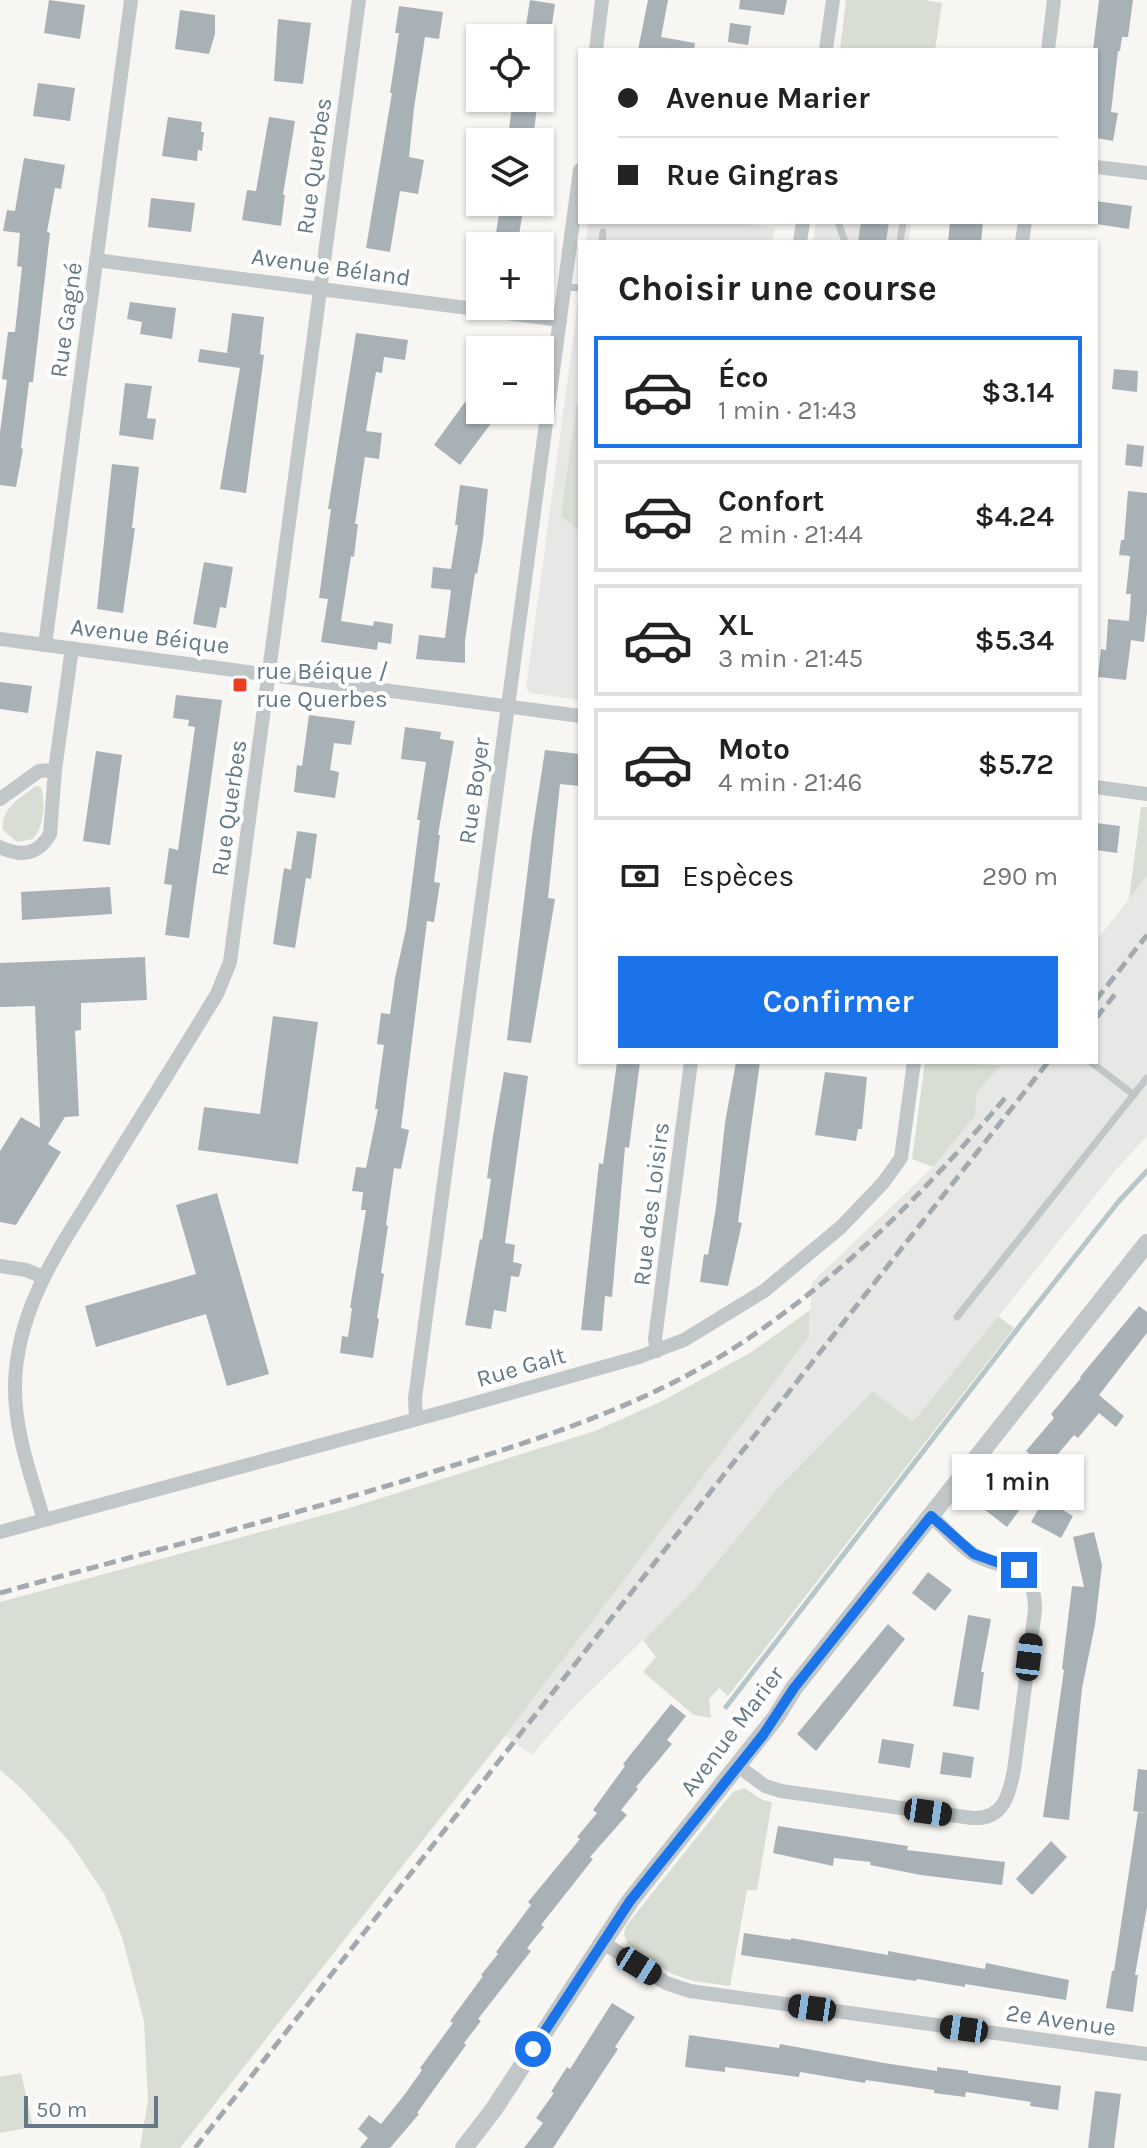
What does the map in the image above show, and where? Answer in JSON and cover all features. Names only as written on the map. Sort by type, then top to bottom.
[{"type":"street","name":"Rue Gagné","points":[[45,645],[131,0]]},
{"type":"street","name":"Rue Querbes","points":[[44,1520],[19,1430],[15,1385],[23,1325],[43,1277],[202,1020],[227,972],[232,952],[359,0]]},
{"type":"street","points":[[596,48],[602,0]]},
{"type":"street","points":[[826,48],[833,0]]},
{"type":"street","points":[[1048,48],[1054,0]]},
{"type":"street","points":[[1098,167],[1147,173]]},
{"type":"street","name":"Rue Boyer","points":[[416,1419],[415,1398],[560,320],[572,288],[578,200]]},
{"type":"street","name":"Avenue Béland","points":[[96,260],[560,320]]},
{"type":"street","name":"Avenue Béique","points":[[0,639],[578,716]]},
{"type":"street","points":[[0,847],[29,853],[45,842],[52,824],[55,770],[72,648]]},
{"type":"street","points":[[0,799],[39,771],[55,770]]},
{"type":"street","points":[[1098,787],[1147,794]]},
{"type":"street","name":"Rue des Loisirs","points":[[657,1351],[655,1339],[691,1064]]},
{"type":"street","name":"Rue Galt","points":[[0,1532],[657,1351],[708,1327],[764,1291],[841,1227],[877,1190],[901,1158],[914,1064]]},
{"type":"street","name":"Avenue Marier","points":[[464,2148],[494,2109],[636,1893],[776,1717],[794,1688],[1147,1243]]},
{"type":"street","points":[[0,1266],[26,1270],[43,1277]]},
{"type":"street","points":[[738,1766],[765,1786],[781,1791],[972,1818],[993,1815],[1004,1805],[1010,1793],[1016,1754],[1035,1610],[1033,1589],[1019,1570],[974,1554],[931,1516]]},
{"type":"street","name":"2e Avenue","points":[[602,1942],[666,1983],[690,1991],[1147,2054]]},
{"type":"lane","points":[[602,240],[603,232]]},
{"type":"lane","points":[[1094,1064],[1134,1095]]},
{"type":"lane","points":[[957,1317],[1147,1078]]},
{"type":"shaded area","points":[[846,0],[924,0],[942,3],[935,48],[840,48]]},
{"type":"shaded area","points":[[588,224],[745,224],[775,228],[773,240],[586,240]]},
{"type":"shaded area","points":[[816,224],[911,224],[909,240],[813,240]]},
{"type":"shaded area","points":[[578,302],[578,700],[530,693],[526,688]]},
{"type":"shaded area","points":[[577,402],[578,402],[578,529],[561,516]]},
{"type":"shaded area","points":[[36,786],[41,787],[43,800],[40,828],[33,839],[17,842],[3,830],[5,816],[12,805]]},
{"type":"shaded area","points":[[1141,807],[1147,807],[1147,876],[1129,899]]},
{"type":"shaded area","points":[[1147,876],[1147,1136],[1114,1172],[913,1423],[873,1391],[776,1490],[695,1589],[569,1712],[532,1755],[505,1736],[809,1337],[812,1282],[933,1167],[975,1116],[977,1092],[1001,1064],[1098,1064],[1098,938]]},
{"type":"shaded area","points":[[925,1064],[1001,1065],[977,1092],[975,1116],[933,1167],[912,1159]]},
{"type":"shaded area","points":[[810,1310],[809,1337],[505,1736],[180,2148],[140,2148],[148,2100],[144,2021],[122,1937],[104,1893],[69,1841],[23,1790],[0,1770],[0,1602],[346,1509],[595,1431],[662,1401],[750,1353]]},
{"type":"shaded area","points":[[998,1316],[1014,1328],[728,1696],[719,1688],[709,1699],[711,1718],[694,1715],[643,1672],[656,1657],[643,1640],[695,1589],[776,1490],[873,1391],[913,1422]]},
{"type":"shaded area","points":[[744,1788],[772,1802],[757,1890],[747,1890],[730,1986],[693,1981],[672,1974],[628,1944],[624,1934],[626,1926],[733,1792]]},
{"type":"shaded area","points":[[21,2073],[33,2127],[0,2133],[0,2077]]},
{"type":"building","points":[[49,0],[85,5],[80,39],[44,33]]},
{"type":"building","points":[[530,0],[555,4],[552,24],[526,24]]},
{"type":"building","points":[[648,0],[668,0],[661,37],[695,43],[694,48],[638,48]]},
{"type":"building","points":[[740,0],[787,0],[784,15],[739,9]]},
{"type":"building","points":[[1099,0],[1133,0],[1128,37],[1122,37],[1118,51],[1111,112],[1118,113],[1113,141],[1098,138],[1098,48],[1093,48]]},
{"type":"building","points":[[399,6],[443,12],[439,39],[425,37],[414,108],[409,157],[424,160],[418,194],[400,191],[390,252],[366,248],[392,93]]},
{"type":"building","points":[[180,10],[215,15],[215,34],[209,54],[175,49]]},
{"type":"building","points":[[278,19],[311,23],[303,84],[274,81]]},
{"type":"building","points":[[730,23],[751,26],[748,45],[728,42]]},
{"type":"building","points":[[38,83],[75,88],[70,121],[33,116]]},
{"type":"building","points":[[511,112],[536,112],[534,128],[509,128]]},
{"type":"building","points":[[168,117],[202,122],[202,151],[198,150],[197,161],[162,156]]},
{"type":"building","points":[[269,117],[295,121],[281,226],[242,220],[247,190],[256,191]]},
{"type":"building","points":[[24,158],[65,165],[61,189],[55,188],[47,232],[50,233],[33,382],[29,382],[16,487],[0,485],[0,432],[7,380],[2,379],[8,332],[15,332],[22,267],[17,266],[20,233],[3,231],[7,210],[15,211]]},
{"type":"building","points":[[151,198],[195,203],[191,232],[148,227]]},
{"type":"building","points":[[1098,201],[1132,206],[1129,229],[1096,224]]},
{"type":"building","points":[[499,216],[522,216],[520,232],[496,232]]},
{"type":"building","points":[[861,224],[889,224],[886,240],[858,240]]},
{"type":"building","points":[[950,224],[983,224],[981,240],[948,240]]},
{"type":"building","points":[[130,302],[176,308],[172,339],[140,334],[142,322],[127,319]]},
{"type":"building","points":[[232,313],[264,317],[260,354],[264,355],[246,493],[220,489],[240,368],[198,362],[200,349],[227,353]]},
{"type":"building","points":[[356,333],[408,340],[405,360],[384,357],[382,373],[376,372],[366,431],[382,433],[379,459],[365,457],[355,524],[358,524],[354,557],[351,556],[341,621],[373,626],[374,621],[393,624],[391,644],[378,642],[377,650],[321,642],[328,599],[319,598],[331,509],[328,509]]},
{"type":"building","points":[[1114,369],[1138,371],[1137,392],[1112,389]]},
{"type":"building","points":[[125,383],[152,386],[147,418],[156,419],[153,440],[119,435]]},
{"type":"building","points":[[465,402],[466,424],[491,424],[460,465],[434,445]]},
{"type":"building","points":[[1127,444],[1144,446],[1142,467],[1125,465]]},
{"type":"building","points":[[112,464],[139,467],[132,528],[135,528],[123,613],[97,609]]},
{"type":"building","points":[[460,485],[488,489],[483,539],[465,640],[465,663],[416,659],[419,635],[445,638],[451,590],[431,588],[433,567],[451,569]]},
{"type":"building","points":[[1128,491],[1147,493],[1147,611],[1144,642],[1131,640],[1126,680],[1098,677],[1101,649],[1106,650],[1108,619],[1129,621],[1131,594],[1126,594],[1130,556],[1119,555],[1121,540],[1124,540]]},
{"type":"building","points":[[204,562],[233,567],[226,608],[220,607],[216,628],[193,624]]},
{"type":"building","points":[[0,682],[32,686],[28,713],[0,709]]},
{"type":"building","points":[[176,695],[222,700],[189,938],[165,935],[172,885],[164,884],[169,848],[178,850],[195,727],[188,726],[189,720],[173,718]]},
{"type":"building","points":[[309,715],[355,721],[351,745],[334,743],[330,770],[339,772],[335,798],[294,792],[297,765],[302,766]]},
{"type":"building","points":[[405,727],[441,732],[440,739],[454,741],[438,835],[434,882],[440,883],[434,922],[427,921],[401,1128],[409,1130],[401,1169],[394,1168],[373,1358],[340,1353],[342,1336],[348,1337],[366,1210],[361,1210],[363,1192],[352,1191],[356,1167],[366,1168],[378,1109],[375,1109],[384,1045],[377,1044],[381,1013],[390,1014],[406,929],[420,820],[417,820],[426,762],[401,759]]},
{"type":"building","points":[[545,750],[578,754],[578,786],[560,784],[548,898],[555,899],[531,1043],[507,1040]]},
{"type":"building","points":[[96,751],[122,755],[110,845],[83,841]]},
{"type":"building","points":[[1098,823],[1120,826],[1117,853],[1098,850]]},
{"type":"building","points":[[297,831],[317,834],[311,879],[306,878],[295,948],[273,944],[284,868],[291,870]]},
{"type":"building","points":[[110,887],[112,914],[22,920],[21,892]]},
{"type":"building","points":[[145,957],[147,1000],[81,1003],[81,1030],[75,1031],[79,1116],[65,1117],[48,1144],[61,1152],[16,1225],[0,1222],[0,1151],[21,1117],[40,1128],[35,1006],[0,1007],[0,963]]},
{"type":"building","points":[[273,1016],[318,1022],[298,1164],[198,1150],[204,1107],[260,1114]]},
{"type":"building","points":[[617,1064],[640,1064],[629,1148],[625,1147],[612,1297],[605,1296],[602,1331],[581,1330],[599,1163],[603,1164]]},
{"type":"building","points":[[736,1064],[760,1064],[738,1222],[742,1223],[728,1286],[700,1282],[716,1207],[725,1123]]},
{"type":"building","points":[[504,1072],[528,1076],[505,1243],[515,1245],[513,1262],[522,1264],[519,1277],[511,1276],[506,1312],[494,1310],[491,1329],[465,1325],[482,1240],[491,1179],[487,1178]]},
{"type":"building","points":[[825,1072],[867,1077],[862,1129],[858,1129],[856,1141],[815,1135]]},
{"type":"building","points":[[217,1193],[269,1374],[227,1386],[206,1314],[96,1347],[85,1306],[196,1274],[176,1205]]},
{"type":"building","points":[[1139,1306],[1147,1312],[1147,1333],[1099,1395],[1124,1416],[1116,1427],[1099,1413],[1078,1438],[1074,1435],[1046,1468],[1026,1451],[1054,1418],[1051,1414]]},
{"type":"building","points":[[995,1485],[1023,1505],[1007,1527],[980,1506]]},
{"type":"building","points":[[1044,1499],[1073,1516],[1061,1538],[1031,1522]]},
{"type":"building","points":[[1094,1532],[1102,1565],[1095,1625],[1082,1688],[1069,1820],[1043,1817],[1064,1670],[1072,1586],[1084,1587],[1073,1537]]},
{"type":"building","points":[[928,1572],[952,1590],[935,1611],[912,1593]]},
{"type":"building","points":[[968,1615],[991,1619],[981,1672],[984,1672],[979,1710],[953,1706]]},
{"type":"building","points":[[888,1624],[905,1639],[816,1751],[797,1734]]},
{"type":"building","points":[[671,1704],[686,1716],[667,1740],[672,1744],[621,1810],[627,1815],[590,1857],[593,1859],[541,1925],[544,1927],[527,1948],[531,1951],[478,2019],[481,2021],[419,2114],[390,2148],[360,2148],[368,2138],[358,2129],[369,2115],[381,2124],[405,2094],[453,2023],[450,2021],[498,1954],[496,1952],[531,1905],[528,1902],[580,1839],[577,1837],[597,1813],[593,1810],[625,1766],[623,1764]]},
{"type":"building","points":[[882,1739],[914,1744],[910,1768],[878,1763]]},
{"type":"building","points":[[943,1752],[974,1757],[971,1778],[940,1774]]},
{"type":"building","points":[[1138,1769],[1147,1770],[1147,1813],[1133,1811]]},
{"type":"building","points":[[1138,1812],[1147,1813],[1147,1907],[1135,1975],[1138,1975],[1133,2012],[1106,2008]]},
{"type":"building","points":[[778,1826],[908,1846],[907,1850],[1005,1862],[1002,1885],[921,1875],[870,1865],[871,1862],[834,1858],[833,1866],[773,1853]]},
{"type":"building","points":[[1051,1841],[1067,1857],[1032,1895],[1016,1879]]},
{"type":"building","points":[[744,1933],[888,1955],[888,1951],[985,1969],[986,1963],[1069,1980],[1066,2000],[741,1955]]},
{"type":"building","points":[[612,2003],[635,2017],[615,2047],[618,2049],[553,2148],[524,2148],[543,2123],[536,2118],[554,2093],[551,2092],[567,2067],[570,2069]]},
{"type":"building","points":[[689,2035],[779,2048],[780,2044],[937,2071],[937,2067],[1061,2086],[1058,2110],[1030,2106],[1031,2102],[966,2092],[965,2097],[800,2072],[799,2077],[725,2067],[725,2072],[685,2067]]},
{"type":"building","points":[[1095,2091],[1121,2094],[1114,2148],[1088,2148]]},
{"type":"waterway","points":[[726,1707],[1019,1327],[1119,1201],[1147,1171]]},
{"type":"railway","points":[[1098,997],[1147,935]]},
{"type":"railway","points":[[1098,1016],[1116,993]]},
{"type":"railway","points":[[195,2148],[1046,1064]]},
{"type":"railway","points":[[0,1593],[332,1502],[480,1457],[594,1418],[668,1385],[737,1346],[812,1292],[913,1199],[1006,1097]]},
{"type":"place","name":"rue Béique / rue Querbes","points":[[240,685]]},
{"type":"route","points":[[533,2049],[630,1901],[763,1735],[794,1688],[931,1516],[974,1554],[1019,1570]]}]
